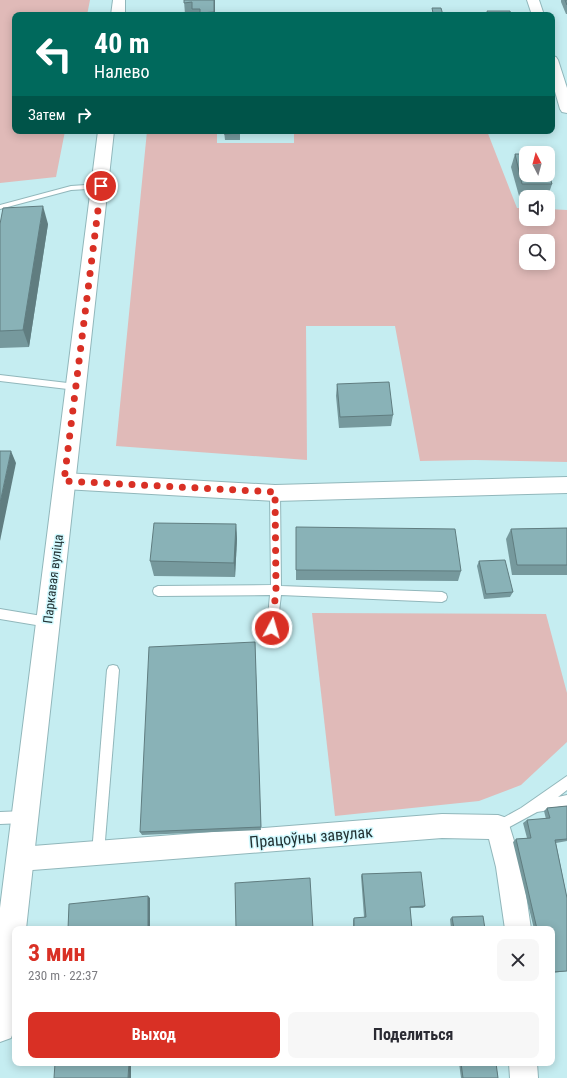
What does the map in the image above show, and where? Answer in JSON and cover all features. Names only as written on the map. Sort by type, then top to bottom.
[{"type":"street","points":[[118,12],[119,0]]},
{"type":"street","points":[[533,0],[537,12]]},
{"type":"street","points":[[555,70],[567,109]]},
{"type":"street","name":"Паркавая вуліца","points":[[12,926],[64,481],[101,186],[106,134]]},
{"type":"street","points":[[64,481],[275,492],[567,484]]},
{"type":"street","name":"Працоўны завулак","points":[[20,859],[442,826],[498,827]]},
{"type":"street","points":[[498,827],[509,867],[518,926]]},
{"type":"street","name":"Паркавая вуліца","points":[[0,1027],[12,926]]},
{"type":"street","points":[[523,1066],[524,1078]]},
{"type":"lane","points":[[0,207],[71,188],[101,186]]},
{"type":"lane","points":[[0,378],[76,387]]},
{"type":"lane","points":[[272,628],[276,590],[275,492]]},
{"type":"lane","points":[[158,591],[276,590],[442,597]]},
{"type":"lane","points":[[0,614],[48,622]]},
{"type":"lane","points":[[98,853],[113,670]]},
{"type":"lane","points":[[498,827],[535,808],[567,782]]},
{"type":"lane","points":[[535,808],[567,801]]},
{"type":"lane","points":[[0,818],[25,817]]},
{"type":"shaded area","points":[[0,0],[90,0],[88,12],[12,12],[12,134],[64,134],[56,177],[0,183]]},
{"type":"shaded area","points":[[147,134],[217,134],[217,143],[294,143],[294,134],[488,134],[517,208],[519,208],[519,226],[555,226],[555,209],[567,210],[567,462],[475,460],[420,461],[395,326],[306,326],[307,460],[116,446]]},
{"type":"shaded area","points":[[312,613],[546,614],[567,693],[567,742],[521,785],[479,801],[335,816]]},
{"type":"building","points":[[184,0],[214,0],[214,12],[200,12],[200,9],[192,9],[192,2],[184,3]]},
{"type":"building","points":[[432,8],[441,8],[442,12],[433,12]]},
{"type":"building","points":[[487,11],[510,12],[487,12]]},
{"type":"building","points":[[515,154],[519,154],[519,171]]},
{"type":"building","points":[[522,182],[551,182],[552,184],[522,184]]},
{"type":"building","points":[[43,206],[23,330],[0,331],[0,224],[3,208]]},
{"type":"building","points":[[389,382],[393,415],[340,417],[337,384]]},
{"type":"building","points":[[0,451],[11,451],[0,503]]},
{"type":"building","points":[[154,523],[236,524],[234,563],[150,561]]},
{"type":"building","points":[[296,527],[455,529],[461,571],[296,570]]},
{"type":"building","points":[[567,528],[567,565],[517,565],[511,529]]},
{"type":"building","points":[[505,560],[513,592],[486,594],[479,561]]},
{"type":"building","points":[[255,642],[261,827],[140,832],[149,647]]},
{"type":"building","points":[[567,806],[567,839],[555,840],[567,898],[567,971],[555,972],[555,926],[536,926],[516,839],[531,838],[527,820],[550,818],[547,808]]},
{"type":"building","points":[[421,872],[425,906],[410,907],[412,926],[354,926],[354,918],[366,917],[362,874]]},
{"type":"building","points":[[310,878],[313,926],[236,926],[235,883]]},
{"type":"building","points":[[148,896],[148,926],[68,926],[69,904]]},
{"type":"building","points":[[483,916],[485,926],[454,926],[452,917]]},
{"type":"building","points":[[55,1066],[129,1066],[128,1078],[54,1078]]},
{"type":"building","points":[[461,1066],[496,1066],[498,1078],[463,1078]]},
{"type":"route","points":[[101,186],[64,481],[275,492],[276,590],[272,628]]}]
